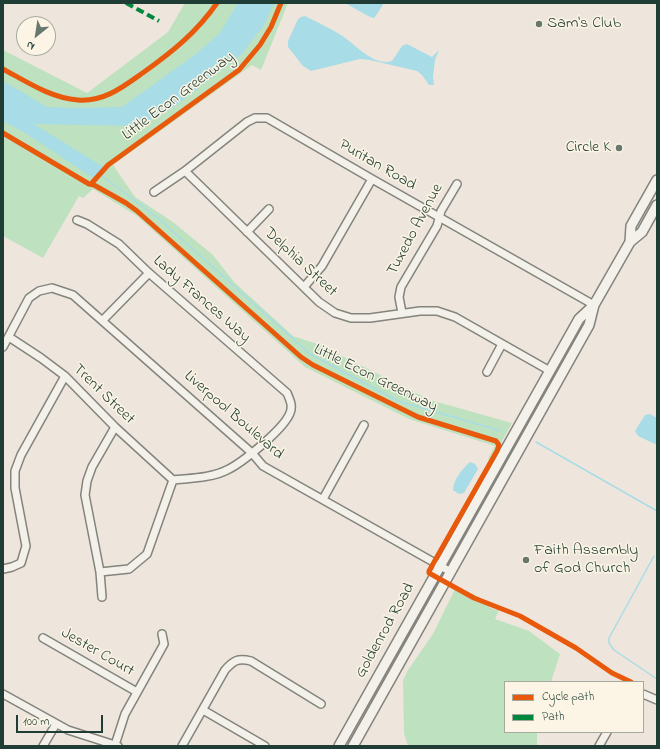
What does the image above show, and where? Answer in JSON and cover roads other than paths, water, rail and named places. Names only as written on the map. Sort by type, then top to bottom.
[{"type":"main road","name":"Goldenrod Road","points":[[630,242],[631,226],[657,180]]},
{"type":"main road","name":"Goldenrod Road","points":[[339,746],[579,319],[594,305],[630,242],[642,232],[657,205]]},
{"type":"main road","name":"Goldenrod Road","points":[[353,746],[590,325],[594,305]]},
{"type":"main road","points":[[505,476],[503,467],[508,445]]},
{"type":"street","name":"Puritan Road","points":[[154,192],[185,171],[247,122],[256,118],[267,118],[594,305]]},
{"type":"street","name":"Delphia Street","points":[[185,171],[319,302],[335,313],[351,318],[370,318],[402,313],[437,311],[455,317],[550,371]]},
{"type":"street","points":[[304,287],[322,266],[372,179]]},
{"type":"street","name":"Tuxedo Avenue","points":[[402,313],[399,297],[401,287],[437,226],[441,211],[456,184]]},
{"type":"street","points":[[247,232],[268,209]]},
{"type":"street","name":"Lady Frances Way","points":[[77,220],[87,224],[119,244],[149,273],[287,393],[292,403],[290,413],[282,425],[252,453]]},
{"type":"street","points":[[103,320],[149,273]]},
{"type":"street","name":"Liverpool Boulevard","points":[[9,337],[30,298],[39,291],[52,288],[73,295],[252,453],[263,466],[451,572]]},
{"type":"street","points":[[3,347],[9,337]]},
{"type":"street","name":"Trent Street","points":[[9,337],[65,376],[115,427],[173,480]]},
{"type":"street","points":[[487,372],[502,344]]},
{"type":"street","points":[[3,569],[21,563],[26,546],[15,488],[15,471],[21,455],[65,376]]},
{"type":"street","points":[[323,499],[364,425]]},
{"type":"street","points":[[102,597],[100,572],[85,495],[86,481],[92,467],[115,427]]},
{"type":"street","points":[[100,572],[129,569],[148,554],[173,480],[215,475],[228,470],[252,453]]},
{"type":"street","points":[[3,694],[68,730],[116,746],[125,714],[164,644],[162,634]]},
{"type":"street","name":"Jester Court","points":[[43,638],[137,692]]},
{"type":"street","points":[[182,746],[225,670],[232,662],[242,659],[251,661],[321,704]]},
{"type":"street","points":[[644,694],[657,700]]},
{"type":"street","points":[[203,710],[265,746]]},
{"type":"street","points":[[43,746],[56,724]]},
{"type":"street","points":[[599,746],[606,733]]},
{"type":"water","points":[[238,3],[274,3],[264,25],[241,55],[171,109],[137,126],[34,124],[105,168],[95,179],[25,133],[3,121],[3,81],[47,107],[122,107],[196,54],[220,33]]},
{"type":"water","points":[[345,3],[384,3],[374,18]]},
{"type":"water","points":[[305,16],[337,32],[365,54],[378,61],[392,61],[402,46],[407,44],[432,57],[439,50],[435,60],[433,77],[434,85],[429,85],[417,71],[370,60],[360,59],[311,71],[303,66],[288,47],[288,41],[298,19]]},
{"type":"water","points":[[650,414],[657,418],[657,445],[638,436],[635,431],[645,415]]},
{"type":"water","points":[[470,462],[475,464],[478,469],[464,493],[459,494],[453,490],[453,486],[457,478]]},
{"type":"waterway","points":[[98,173],[158,218],[310,354],[398,401],[501,431]]},
{"type":"waterway","points":[[536,442],[657,511]]},
{"type":"waterway","points":[[654,556],[609,638],[609,643],[614,650],[657,679]]},
{"type":"place","name":"Sam's Club","points":[[539,24]]},
{"type":"place","name":"Circle K","points":[[619,148]]},
{"type":"place","name":"Faith Assembly of God Church","points":[[526,560]]}]
